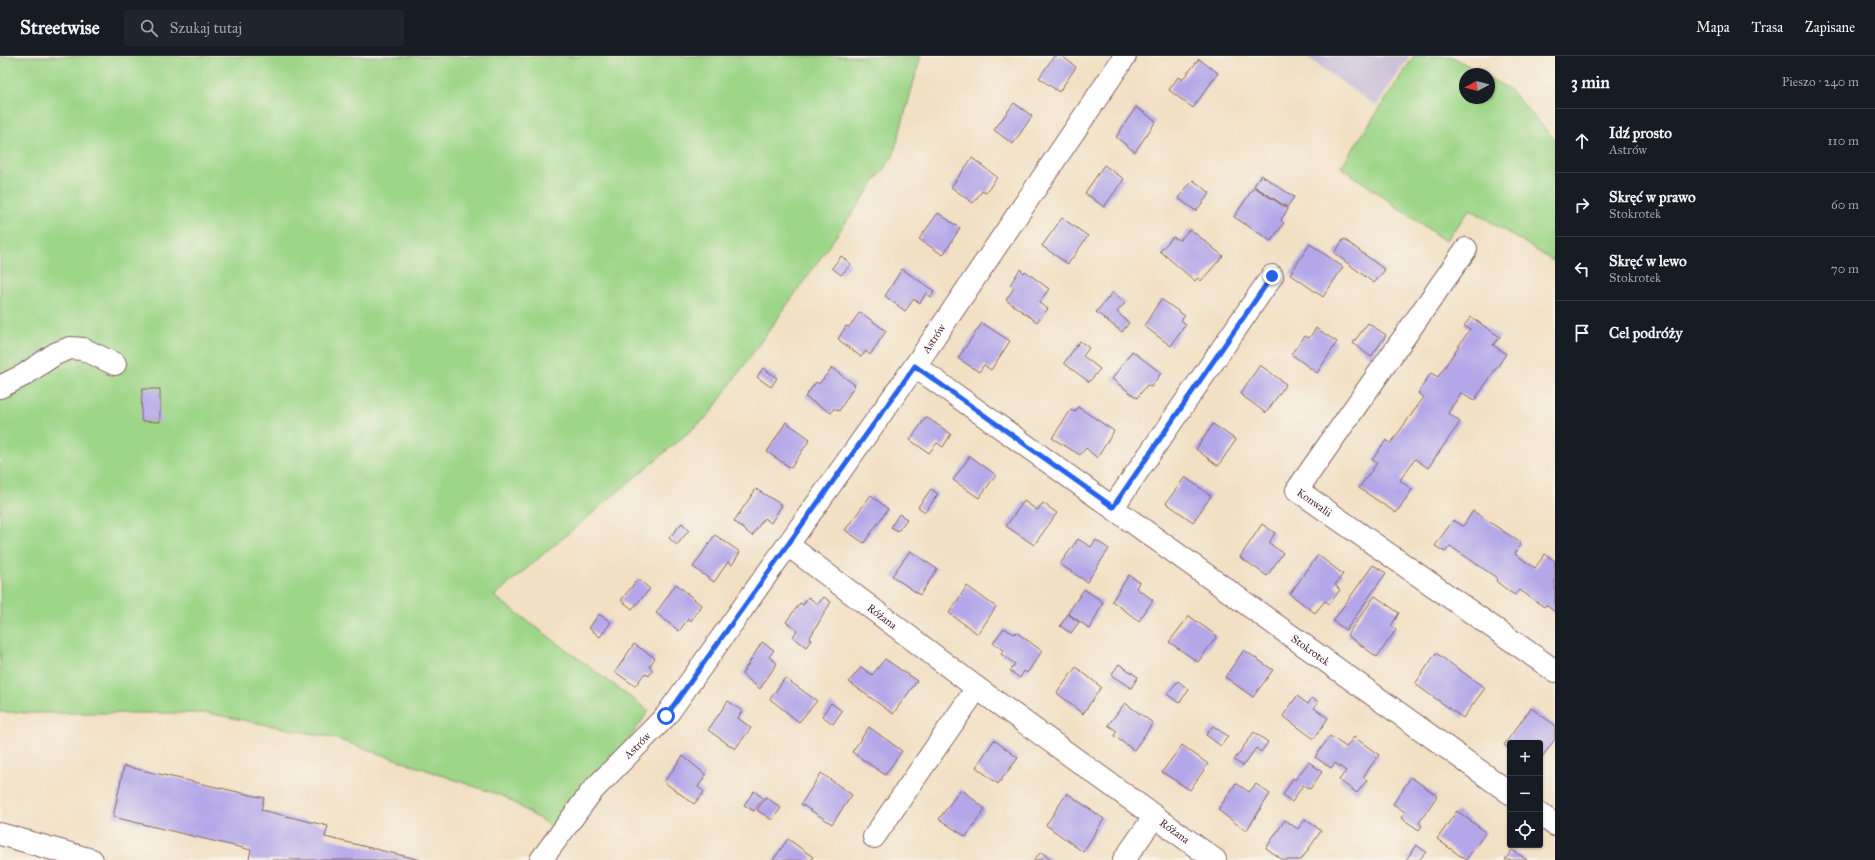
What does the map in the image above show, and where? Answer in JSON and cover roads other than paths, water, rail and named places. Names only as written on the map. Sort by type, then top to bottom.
[{"type":"street","name":"Astrów","points":[[541,860],[592,791],[666,716],[915,366],[1125,56]]},
{"type":"street","name":"Konwalii","points":[[1466,249],[1296,490],[1555,671]]},
{"type":"street","points":[[1113,507],[1272,276]]},
{"type":"street","points":[[0,387],[24,375],[55,354],[70,348],[83,349],[115,364]]},
{"type":"street","name":"Stokrotek","points":[[915,366],[1507,790]]},
{"type":"street","name":"Różana","points":[[788,545],[977,688],[1154,818],[1215,860]]},
{"type":"street","points":[[874,837],[977,688]]},
{"type":"street","points":[[1543,816],[1555,825]]},
{"type":"street","name":"Różana","points":[[1124,860],[1154,818]]},
{"type":"street","points":[[0,834],[92,860]]}]
